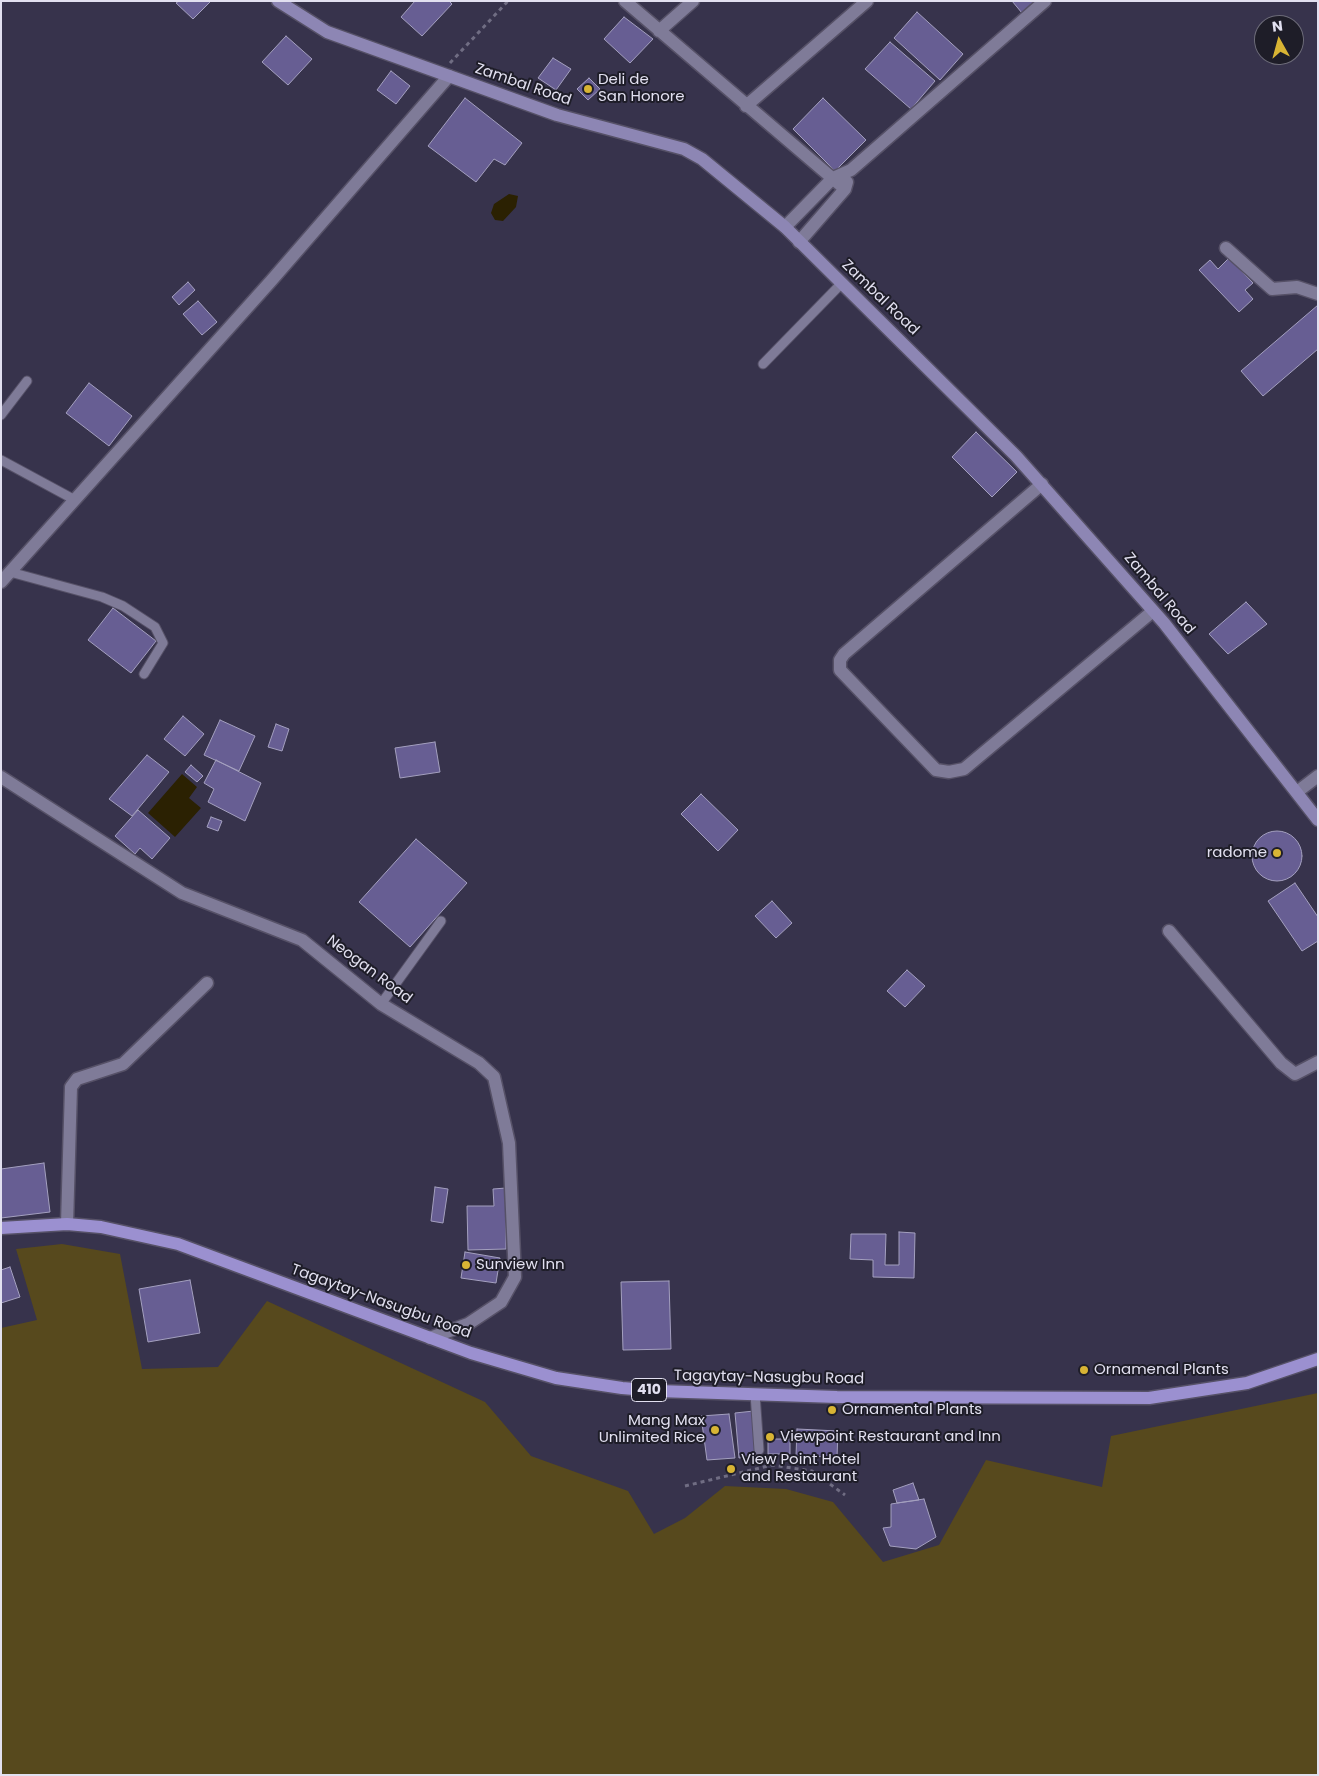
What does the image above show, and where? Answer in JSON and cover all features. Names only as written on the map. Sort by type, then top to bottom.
[{"type":"main road","name":"Tagaytay-Nasugbu Road","points":[[1,1228],[67,1224],[101,1227],[178,1244],[430,1338],[556,1378],[658,1391],[755,1394],[1149,1398],[1247,1383],[1318,1359]]},
{"type":"street","name":"Zambal Road","points":[[278,1],[327,32],[557,115],[684,149],[702,159],[785,227],[841,284],[911,350],[1042,484],[1152,610],[1318,820]]},
{"type":"street","points":[[625,1],[845,189]]},
{"type":"street","points":[[659,31],[693,1]]},
{"type":"street","points":[[746,106],[867,1]]},
{"type":"street","points":[[785,227],[833,178],[851,170],[1045,1]]},
{"type":"street","points":[[1,582],[265,288],[445,74]]},
{"type":"street","points":[[800,242],[845,189],[851,170]]},
{"type":"street","points":[[1226,248],[1272,289],[1297,288],[1318,294]]},
{"type":"street","points":[[1042,484],[844,654],[840,660],[840,670],[936,770],[948,772],[964,769],[1152,610]]},
{"type":"street","points":[[1297,792],[1318,776]]},
{"type":"street","name":"Neogan Road","points":[[1,777],[182,894],[302,940],[381,1004],[479,1063],[494,1077],[509,1143],[515,1277],[501,1302],[468,1324],[430,1338]]},
{"type":"street","points":[[1169,931],[1280,1063],[1295,1074],[1318,1062]]},
{"type":"street","points":[[67,1224],[71,1086],[77,1079],[123,1064],[207,983]]},
{"type":"lane","points":[[763,364],[841,284]]},
{"type":"lane","points":[[1,415],[27,381]]},
{"type":"lane","points":[[1,460],[75,500]]},
{"type":"lane","points":[[10,572],[102,597],[123,606],[155,628],[163,643],[144,674]]},
{"type":"lane","points":[[381,1004],[441,921]]},
{"type":"lane","points":[[755,1394],[759,1450]]},
{"type":"path","points":[[445,74],[508,1]]},
{"type":"path","points":[[759,1450],[772,1465]]},
{"type":"path","points":[[686,1486],[772,1465],[812,1471],[845,1495]]},
{"type":"shaded area","points":[[509,194],[518,196],[516,207],[503,221],[495,220],[491,213],[494,204]]},
{"type":"shaded area","points":[[182,774],[197,787],[189,798],[201,808],[175,837],[148,813]]},
{"type":"shaded area","points":[[62,1244],[120,1254],[142,1369],[218,1367],[267,1301],[485,1402],[531,1456],[628,1491],[654,1534],[685,1518],[725,1486],[786,1489],[833,1502],[883,1562],[939,1545],[986,1460],[1102,1487],[1111,1436],[1318,1393],[1318,1775],[1,1775],[1,1328],[37,1320],[16,1249]]},
{"type":"building","points":[[179,1],[211,1],[193,19],[176,3]]},
{"type":"building","points":[[415,1],[449,1],[452,4],[422,36],[401,17]]},
{"type":"building","points":[[1012,1],[1036,1],[1022,13]]},
{"type":"building","points":[[917,12],[963,54],[940,80],[894,38]]},
{"type":"building","points":[[624,17],[653,39],[630,63],[604,39]]},
{"type":"building","points":[[286,36],[312,59],[288,85],[262,62]]},
{"type":"building","points":[[890,42],[935,81],[911,109],[865,69]]},
{"type":"building","points":[[553,58],[571,69],[556,90],[538,78]]},
{"type":"building","points":[[391,71],[410,86],[396,104],[377,90]]},
{"type":"building","name":"Deli de San Honore","points":[[589,78],[600,89],[588,100],[577,89]]},
{"type":"building","points":[[465,98],[522,143],[505,165],[494,159],[476,182],[428,146]]},
{"type":"building","points":[[823,98],[866,140],[835,171],[793,129]]},
{"type":"building","points":[[1229,258],[1253,283],[1245,290],[1253,299],[1239,312],[1199,270],[1210,260],[1218,269]]},
{"type":"building","points":[[188,282],[195,290],[179,305],[172,297]]},
{"type":"building","points":[[198,301],[217,322],[202,335],[183,314]]},
{"type":"building","points":[[1318,305],[1318,349],[1263,396],[1241,371]]},
{"type":"building","points":[[89,383],[132,416],[109,446],[66,413]]},
{"type":"building","points":[[976,432],[1017,472],[992,497],[952,457]]},
{"type":"building","points":[[1246,602],[1267,624],[1228,654],[1209,634]]},
{"type":"building","points":[[113,608],[156,641],[131,673],[88,640]]},
{"type":"building","points":[[183,716],[204,734],[185,756],[164,739]]},
{"type":"building","points":[[220,720],[255,736],[239,771],[204,755]]},
{"type":"building","points":[[276,724],[289,729],[282,751],[268,747]]},
{"type":"building","points":[[435,742],[440,772],[400,778],[395,748]]},
{"type":"building","points":[[147,755],[169,772],[132,816],[109,799]]},
{"type":"building","points":[[216,760],[261,783],[245,821],[208,802],[214,789],[204,783]]},
{"type":"building","points":[[191,765],[203,776],[197,782],[185,772]]},
{"type":"building","points":[[701,794],[738,830],[718,851],[681,814]]},
{"type":"building","points":[[138,810],[170,838],[152,859],[140,848],[135,854],[115,836]]},
{"type":"building","points":[[211,817],[222,821],[218,831],[207,827]]},
{"type":"building","name":"radome","points":[[1272,831],[1282,831],[1295,838],[1302,851],[1302,861],[1295,874],[1282,881],[1272,881],[1263,877],[1256,870],[1252,861],[1252,851],[1256,842],[1263,835]]},
{"type":"building","points":[[416,839],[467,883],[410,947],[359,902]]},
{"type":"building","points":[[1295,883],[1318,917],[1318,941],[1302,951],[1268,901]]},
{"type":"building","points":[[772,901],[792,923],[776,938],[755,916]]},
{"type":"building","points":[[907,970],[925,986],[905,1007],[887,991]]},
{"type":"building","points":[[44,1163],[50,1212],[1,1218],[1,1169]]},
{"type":"building","points":[[435,1187],[448,1189],[443,1223],[431,1221]]},
{"type":"building","points":[[506,1188],[506,1249],[468,1250],[467,1206],[494,1206],[493,1189]]},
{"type":"building","points":[[899,1232],[915,1233],[914,1278],[873,1277],[873,1260],[850,1259],[851,1234],[886,1234],[885,1265],[899,1265]]},
{"type":"building","points":[[465,1252],[500,1258],[496,1283],[461,1278]]},
{"type":"building","points":[[10,1267],[20,1297],[1,1303],[1,1270]]},
{"type":"building","points":[[190,1280],[200,1333],[148,1342],[139,1289]]},
{"type":"building","points":[[669,1281],[671,1349],[623,1350],[621,1282]]},
{"type":"building","points":[[754,1411],[759,1455],[739,1458],[735,1413]]},
{"type":"building","points":[[729,1414],[735,1458],[707,1460],[701,1416]]},
{"type":"building","points":[[797,1429],[838,1431],[837,1457],[796,1456]]},
{"type":"building","points":[[768,1439],[790,1439],[790,1454],[768,1454]]},
{"type":"building","points":[[913,1483],[919,1500],[897,1503],[893,1490]]},
{"type":"building","points":[[924,1499],[936,1537],[916,1549],[890,1546],[883,1528],[891,1527],[891,1504]]},
{"type":"place","name":"Deli de San Honore","points":[[588,89]]},
{"type":"place","name":"radome","points":[[1277,853]]},
{"type":"place","name":"Sunview Inn","points":[[466,1265]]},
{"type":"place","name":"Ornamenal Plants","points":[[1084,1370]]},
{"type":"place","name":"Ornamental Plants","points":[[832,1410]]},
{"type":"place","name":"Mang Max Unlimited Rice","points":[[715,1430]]},
{"type":"place","name":"Viewpoint Restaurant and Inn","points":[[770,1437]]},
{"type":"place","name":"View Point Hotel and Restaurant","points":[[731,1469]]}]
